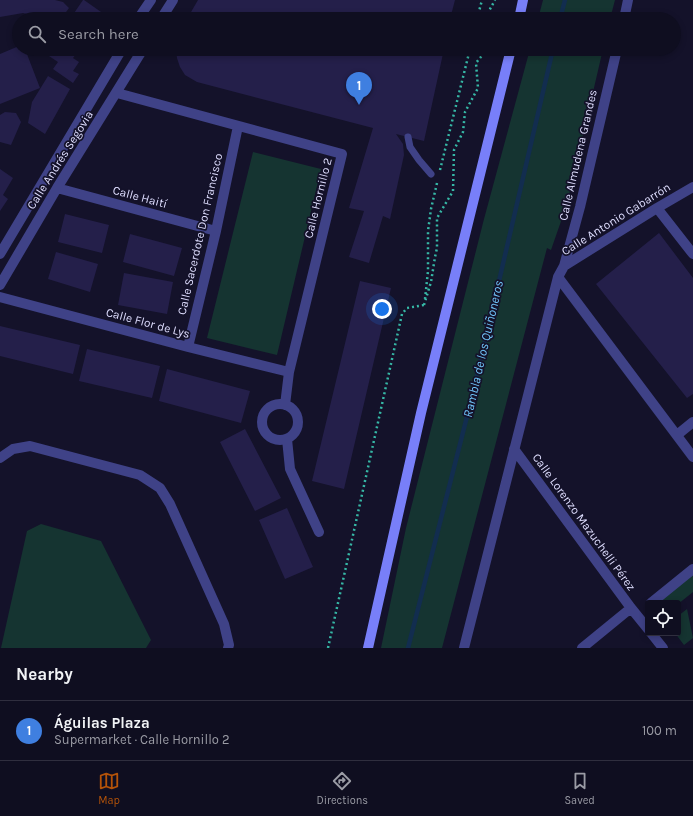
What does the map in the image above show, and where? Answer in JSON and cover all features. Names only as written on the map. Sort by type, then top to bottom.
[{"type":"main road","points":[[520,12],[523,0]]},
{"type":"main road","points":[[368,648],[421,413],[509,56]]},
{"type":"street","points":[[143,12],[151,0]]},
{"type":"street","points":[[165,12],[173,0]]},
{"type":"street","points":[[625,12],[628,0]]},
{"type":"street","name":"Calle Andrés Segovia","points":[[0,254],[5,238],[118,56]]},
{"type":"street","name":"Calle Andrés Segovia","points":[[0,285],[57,188],[139,56]]},
{"type":"street","name":"Calle Almudena Grandes","points":[[564,266],[580,207],[615,56]]},
{"type":"street","name":"Calle Hornillo 2","points":[[117,93],[342,154],[289,372],[285,405]]},
{"type":"street","name":"Calle Sacerdote Don Francisco","points":[[188,347],[216,231],[238,126]]},
{"type":"street","name":"Calle Antonio Gabarrón","points":[[464,648],[558,277],[564,266],[693,187]]},
{"type":"street","name":"Calle Haití","points":[[57,188],[216,231]]},
{"type":"street","points":[[657,208],[693,254]]},
{"type":"street","points":[[558,277],[693,456]]},
{"type":"street","name":"Calle Flor de Lys","points":[[0,297],[289,372]]},
{"type":"street","points":[[279,404],[285,405],[290,407],[297,416],[298,427],[292,436],[287,439],[275,439],[265,432],[263,426],[264,414],[273,406],[279,404]]},
{"type":"street","points":[[677,435],[693,422]]},
{"type":"street","points":[[287,439],[290,469],[319,532]]},
{"type":"street","points":[[0,458],[13,448],[30,446],[140,475],[160,488],[170,504],[224,624],[229,645],[228,648]]},
{"type":"street","name":"Calle Lorenzo Mazuchelli Pérez","points":[[514,449],[645,625]]},
{"type":"street","points":[[655,600],[693,569]]},
{"type":"street","points":[[582,648],[634,612],[645,606]]},
{"type":"street","points":[[653,636],[663,648]]},
{"type":"lane","points":[[408,137],[410,146],[431,174]]},
{"type":"path","points":[[479,12],[482,0]]},
{"type":"path","points":[[489,12],[495,0]]},
{"type":"path","points":[[328,648],[402,314],[407,308],[424,305],[431,282],[436,257],[438,218],[453,191],[454,150],[463,132],[465,112],[478,88],[476,63],[482,56]]},
{"type":"green space","points":[[543,0],[615,0],[612,12],[540,12]]},
{"type":"green space","points":[[528,56],[601,56],[567,204],[551,250],[547,248],[442,648],[381,648],[406,528],[484,219]]},
{"type":"green space","points":[[253,152],[321,169],[277,355],[207,338]]},
{"type":"green space","points":[[41,524],[101,541],[151,640],[146,648],[1,648],[27,531]]},
{"type":"green space","points":[[693,571],[693,592],[681,602],[681,600],[659,600]]},
{"type":"green space","points":[[687,609],[693,638],[684,645],[677,636],[681,636],[681,614]]},
{"type":"building","points":[[0,0],[55,0],[63,2],[69,8],[66,12],[12,12],[12,15],[0,17]]},
{"type":"building","points":[[84,0],[101,12],[75,12]]},
{"type":"building","points":[[198,0],[455,0],[452,12],[191,12]]},
{"type":"building","points":[[12,49],[12,56],[28,56],[40,88],[0,104],[0,54]]},
{"type":"building","points":[[49,56],[75,56],[73,58],[79,62],[73,71],[79,74],[73,83],[53,69],[58,62]]},
{"type":"building","points":[[177,56],[442,56],[424,141],[396,134],[403,144],[404,155],[390,219],[383,216],[369,263],[349,257],[364,211],[349,208],[373,128],[197,82],[185,75]]},
{"type":"building","points":[[48,76],[70,89],[45,134],[28,123],[32,102]]},
{"type":"building","points":[[5,112],[16,113],[21,122],[11,145],[0,142],[0,115]]},
{"type":"building","points":[[0,169],[13,178],[3,195],[8,199],[0,211]]},
{"type":"building","points":[[65,214],[109,225],[102,253],[58,242]]},
{"type":"building","points":[[659,233],[693,278],[693,394],[687,398],[596,284]]},
{"type":"building","points":[[130,234],[182,248],[174,276],[123,262]]},
{"type":"building","points":[[56,252],[98,264],[90,292],[48,279]]},
{"type":"building","points":[[124,273],[173,282],[167,314],[118,305]]},
{"type":"building","points":[[360,281],[391,288],[344,489],[312,481]]},
{"type":"building","points":[[0,326],[80,345],[73,374],[0,356]]},
{"type":"building","points":[[87,349],[160,366],[152,398],[79,381]]},
{"type":"building","points":[[167,369],[250,391],[241,423],[159,401]]},
{"type":"building","points":[[245,429],[281,498],[255,511],[220,442]]},
{"type":"building","points":[[287,508],[313,567],[285,579],[259,520]]},
{"type":"waterway","name":"Rambla de los Quiñoneros","points":[[562,12],[565,0]]},
{"type":"waterway","name":"Rambla de los Quiñoneros","points":[[408,648],[472,397],[551,56]]},
{"type":"place","name":"Águilas Plaza","points":[[359,105]]}]
